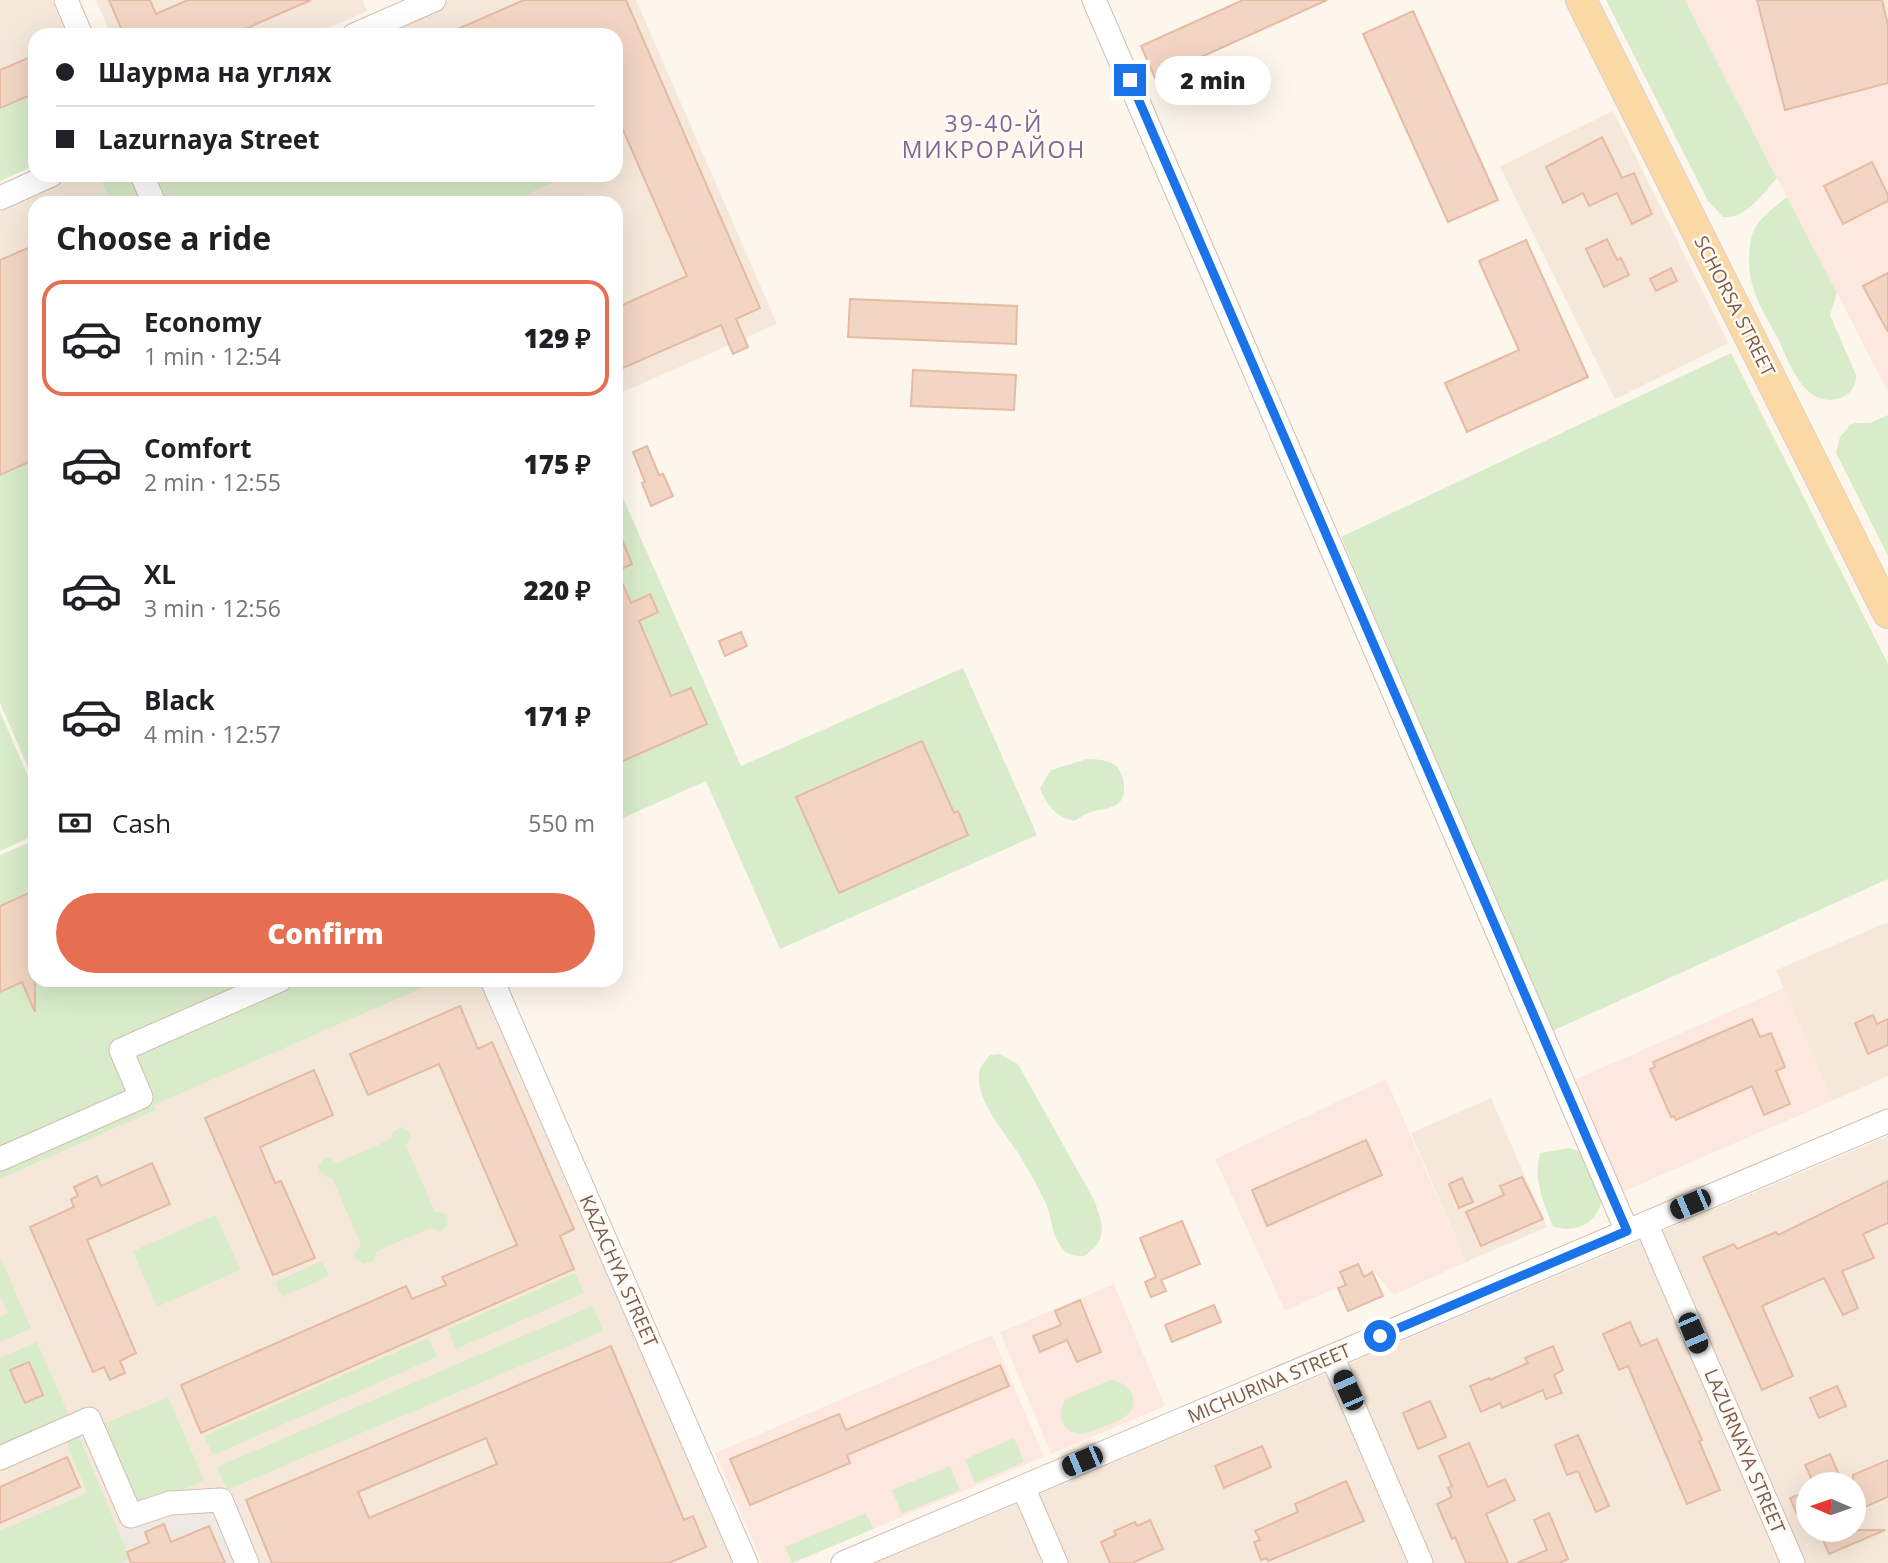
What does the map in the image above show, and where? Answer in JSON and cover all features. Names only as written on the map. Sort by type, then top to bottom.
[{"type":"main road","name":"SCHORSA STREET","points":[[1581,0],[1888,613]]},
{"type":"street","points":[[66,0],[78,28]]},
{"type":"street","points":[[363,28],[389,9],[434,0]]},
{"type":"street","name":"LAZURNAYA STREET","points":[[1094,0],[1636,1227],[1793,1563]]},
{"type":"street","points":[[0,198],[35,182]]},
{"type":"street","points":[[0,1159],[141,1097],[121,1050],[264,987]]},
{"type":"street","name":"KAZACHYA STREET","points":[[495,987],[746,1563]]},
{"type":"street","name":"MICHURINA STREET","points":[[843,1563],[1888,1121]]},
{"type":"street","points":[[1332,1356],[1421,1563]]},
{"type":"street","points":[[0,1458],[89,1419],[131,1516],[170,1503],[221,1500],[247,1563]]},
{"type":"street","points":[[1023,1487],[1056,1563]]},
{"type":"shaded area","points":[[0,0],[52,0],[64,28],[28,28],[28,168],[0,181]]},
{"type":"shaded area","points":[[96,0],[362,0],[367,11],[328,28],[108,28]]},
{"type":"shaded area","points":[[449,0],[636,0],[777,324],[623,392],[623,196],[524,196],[555,182],[623,182],[623,28],[385,28]]},
{"type":"shaded area","points":[[1685,0],[1888,0],[1888,392],[1837,293]]},
{"type":"shaded area","points":[[1613,111],[1728,343],[1615,399],[1500,167]]},
{"type":"shaded area","points":[[64,182],[102,182],[108,196],[33,196]]},
{"type":"shaded area","points":[[28,198],[28,463],[0,475],[0,211]]},
{"type":"shaded area","points":[[1888,922],[1888,1076],[1832,1101],[1776,970]]},
{"type":"shaded area","points":[[302,987],[483,987],[733,1563],[0,1563],[0,1179],[156,1110],[154,1105]]},
{"type":"shaded area","points":[[1784,988],[1832,1101],[1620,1193],[1572,1081]]},
{"type":"shaded area","points":[[1386,1079],[1466,1262],[1394,1295],[1373,1271],[1285,1311],[1215,1159]]},
{"type":"shaded area","points":[[1491,1098],[1547,1227],[1466,1262],[1411,1133]]},
{"type":"shaded area","points":[[1888,1136],[1888,1563],[876,1563]]},
{"type":"shaded area","points":[[1114,1284],[1165,1406],[1051,1454],[1000,1332]]},
{"type":"shaded area","points":[[992,1335],[1044,1457],[793,1563],[762,1563],[715,1453]]},
{"type":"shaded area","points":[[212,1493],[241,1563],[46,1563]]},
{"type":"green space","points":[[1606,0],[1685,0],[1777,178],[1740,214],[1723,217],[1708,201]]},
{"type":"green space","points":[[28,96],[28,168],[0,181],[0,108]]},
{"type":"green space","points":[[102,182],[136,182],[142,196],[108,196]]},
{"type":"green space","points":[[159,182],[555,182],[524,196],[165,196]]},
{"type":"green space","points":[[1787,197],[1837,293],[1830,315],[1856,375],[1852,389],[1834,400],[1813,395],[1802,384],[1793,371],[1752,285],[1749,260],[1754,230],[1765,215]]},
{"type":"green space","points":[[1731,353],[1888,664],[1888,879],[1550,1032],[1341,537]]},
{"type":"green space","points":[[1888,415],[1888,556],[1836,453],[1840,437],[1850,425],[1870,423]]},
{"type":"green space","points":[[28,462],[28,767],[0,703],[0,475]]},
{"type":"green space","points":[[623,498],[741,766],[963,668],[1037,835],[780,949],[706,781],[623,818]]},
{"type":"green space","points":[[0,712],[28,776],[28,838],[0,851]]},
{"type":"green space","points":[[1087,759],[1115,765],[1124,785],[1123,797],[1110,808],[1088,813],[1074,821],[1062,817],[1052,809],[1040,788],[1051,770]]},
{"type":"green space","points":[[28,843],[28,987],[424,987],[154,1105],[156,1110],[0,1179],[0,855]]},
{"type":"green space","points":[[999,1054],[1018,1064],[1094,1200],[1100,1217],[1101,1238],[1084,1256],[1071,1254],[1061,1247],[1037,1186],[986,1104],[979,1084],[980,1071],[990,1055]]},
{"type":"green space","points":[[401,1127],[409,1131],[411,1137],[406,1146],[435,1212],[447,1216],[448,1225],[440,1232],[430,1228],[376,1252],[373,1261],[364,1264],[356,1259],[355,1253],[361,1245],[332,1178],[321,1175],[318,1166],[324,1159],[330,1158],[337,1163],[391,1139],[393,1132]]},
{"type":"green space","points":[[1570,1148],[1580,1152],[1592,1172],[1600,1187],[1601,1202],[1599,1210],[1588,1223],[1562,1229],[1553,1226],[1546,1209],[1538,1181],[1538,1163],[1540,1153]]},
{"type":"green space","points":[[216,1215],[240,1270],[157,1307],[133,1251]]},
{"type":"green space","points":[[0,1257],[31,1328],[0,1342],[0,1317],[8,1313],[0,1296]]},
{"type":"green space","points":[[322,1261],[329,1276],[282,1297],[275,1282]]},
{"type":"green space","points":[[575,1273],[584,1293],[456,1349],[448,1329]]},
{"type":"green space","points":[[593,1306],[603,1331],[227,1490],[217,1467]]},
{"type":"green space","points":[[428,1338],[437,1357],[213,1455],[204,1436]]},
{"type":"green space","points":[[37,1342],[70,1418],[0,1449],[0,1358]]},
{"type":"green space","points":[[1110,1380],[1122,1384],[1131,1392],[1133,1402],[1128,1414],[1119,1421],[1088,1433],[1070,1431],[1061,1419],[1062,1405],[1066,1399]]},
{"type":"green space","points":[[168,1397],[204,1480],[134,1511],[97,1427]]},
{"type":"green space","points":[[78,1434],[130,1559],[121,1563],[0,1563],[0,1531],[87,1493],[65,1440]]},
{"type":"green space","points":[[1014,1438],[1024,1462],[975,1483],[965,1459]]},
{"type":"green space","points":[[950,1466],[960,1490],[902,1514],[892,1490]]},
{"type":"green space","points":[[866,1513],[873,1529],[792,1563],[785,1547]]},
{"type":"building","points":[[109,0],[150,0],[156,14],[188,0],[311,0],[247,28],[121,28]]},
{"type":"building","points":[[524,0],[626,0],[760,308],[736,319],[748,347],[733,354],[721,325],[623,368],[623,305],[687,276],[623,130],[623,28],[460,28]]},
{"type":"building","points":[[1243,0],[1327,0],[1155,78],[1141,46]]},
{"type":"building","points":[[1757,0],[1882,0],[1888,25],[1888,83],[1785,110]]},
{"type":"building","points":[[1413,11],[1498,200],[1448,222],[1363,34]]},
{"type":"building","points":[[28,58],[28,96],[0,108],[0,70]]},
{"type":"building","points":[[1602,137],[1622,178],[1634,173],[1652,214],[1632,224],[1617,193],[1589,206],[1583,193],[1563,203],[1546,167]]},
{"type":"building","points":[[1872,162],[1888,195],[1888,201],[1843,224],[1824,186]]},
{"type":"building","points":[[1607,239],[1617,260],[1621,258],[1629,275],[1604,287],[1586,249]]},
{"type":"building","points":[[1526,240],[1588,377],[1467,432],[1445,383],[1519,350],[1479,261]]},
{"type":"building","points":[[28,248],[28,462],[0,475],[0,260]]},
{"type":"building","points":[[1671,268],[1677,281],[1656,291],[1650,279]]},
{"type":"building","points":[[1888,273],[1888,332],[1863,286]]},
{"type":"building","points":[[850,299],[1017,306],[1016,344],[848,337]]},
{"type":"building","points":[[913,370],[1016,375],[1014,410],[911,406]]},
{"type":"building","points":[[647,446],[659,475],[663,474],[673,496],[651,506],[633,452]]},
{"type":"building","points":[[623,542],[632,564],[623,568]]},
{"type":"building","points":[[623,585],[631,603],[650,594],[658,612],[639,621],[671,696],[691,688],[707,724],[623,761]]},
{"type":"building","points":[[741,632],[747,646],[725,656],[719,641]]},
{"type":"building","points":[[922,741],[954,813],[958,811],[968,835],[839,893],[796,797]]},
{"type":"building","points":[[28,893],[28,987],[35,987],[35,1012],[22,982],[0,992],[0,906]]},
{"type":"building","points":[[460,1006],[478,1049],[492,1042],[574,1229],[560,1236],[574,1269],[201,1433],[181,1385],[406,1286],[412,1299],[446,1285],[442,1277],[517,1245],[439,1064],[368,1095],[350,1054]]},
{"type":"building","points":[[1873,1015],[1877,1024],[1888,1019],[1888,1045],[1868,1054],[1855,1023]]},
{"type":"building","points":[[1752,1019],[1760,1037],[1771,1033],[1785,1067],[1776,1071],[1790,1104],[1764,1115],[1752,1086],[1676,1120],[1674,1116],[1671,1117],[1650,1069],[1655,1067],[1653,1062]]},
{"type":"building","points":[[314,1070],[333,1115],[260,1147],[275,1183],[281,1181],[315,1258],[273,1275],[205,1118]]},
{"type":"building","points":[[1366,1140],[1382,1175],[1267,1226],[1252,1190]]},
{"type":"building","points":[[152,1163],[170,1204],[87,1240],[136,1353],[120,1361],[125,1373],[110,1380],[104,1367],[93,1372],[30,1227],[74,1207],[71,1199],[78,1196],[74,1187],[97,1176],[101,1186]]},
{"type":"building","points":[[1522,1177],[1543,1219],[1481,1246],[1466,1212],[1504,1195],[1500,1186]]},
{"type":"building","points":[[1462,1178],[1473,1202],[1459,1208],[1449,1184]]},
{"type":"building","points":[[1888,1181],[1888,1223],[1863,1234],[1874,1258],[1842,1271],[1858,1308],[1843,1315],[1824,1278],[1762,1306],[1793,1376],[1762,1390],[1703,1257],[1734,1244],[1737,1249],[1776,1232],[1778,1235]]},
{"type":"building","points":[[1182,1221],[1200,1264],[1161,1280],[1166,1291],[1151,1297],[1145,1282],[1156,1277],[1140,1238]]},
{"type":"building","points":[[1358,1264],[1364,1277],[1372,1272],[1383,1296],[1348,1311],[1338,1288],[1346,1285],[1340,1272]]},
{"type":"building","points":[[1080,1300],[1101,1352],[1077,1362],[1067,1340],[1040,1352],[1033,1336],[1061,1325],[1055,1311]]},
{"type":"building","points":[[1214,1305],[1221,1322],[1172,1342],[1165,1325]]},
{"type":"building","points":[[1630,1322],[1641,1346],[1657,1339],[1702,1440],[1699,1441],[1720,1490],[1687,1504],[1628,1366],[1619,1370],[1603,1334]]},
{"type":"building","points":[[611,1346],[684,1520],[693,1516],[706,1547],[669,1563],[272,1563],[246,1500]],"holes":[[[486,1438],[497,1464],[369,1518],[358,1492]]]},
{"type":"building","points":[[1553,1346],[1563,1370],[1554,1375],[1562,1393],[1546,1399],[1543,1390],[1502,1408],[1500,1403],[1481,1412],[1470,1386],[1528,1363],[1525,1358]]},
{"type":"building","points":[[29,1362],[43,1395],[25,1403],[10,1370]]},
{"type":"building","points":[[1000,1365],[1009,1386],[847,1455],[850,1463],[750,1505],[730,1459],[839,1414],[846,1430]]},
{"type":"building","points":[[1837,1386],[1846,1406],[1819,1418],[1810,1398]]},
{"type":"building","points":[[1430,1401],[1446,1437],[1418,1449],[1403,1413]]},
{"type":"building","points":[[1578,1435],[1609,1506],[1596,1512],[1578,1471],[1567,1475],[1555,1445]]},
{"type":"building","points":[[1469,1443],[1488,1487],[1505,1479],[1515,1500],[1486,1514],[1508,1563],[1466,1563],[1437,1504],[1452,1497],[1448,1488],[1452,1486],[1439,1456]]},
{"type":"building","points":[[1262,1446],[1271,1467],[1224,1488],[1215,1466]]},
{"type":"building","points":[[1830,1454],[1838,1472],[1808,1472],[1805,1465]]},
{"type":"building","points":[[67,1457],[80,1487],[0,1523],[0,1487]]},
{"type":"building","points":[[1888,1460],[1888,1497],[1866,1506],[1866,1472],[1860,1472]]},
{"type":"building","points":[[1346,1481],[1364,1521],[1268,1561],[1267,1558],[1261,1560],[1254,1542],[1260,1540],[1255,1531],[1298,1512],[1295,1504]]},
{"type":"building","points":[[1796,1496],[1796,1512],[1790,1498]]},
{"type":"building","points":[[1549,1513],[1568,1559],[1559,1563],[1517,1563],[1547,1550],[1534,1520]]},
{"type":"building","points":[[1150,1520],[1163,1549],[1132,1563],[1110,1563],[1101,1542],[1116,1535],[1114,1531],[1135,1522],[1137,1526]]},
{"type":"building","points":[[164,1524],[171,1542],[209,1526],[225,1563],[131,1563],[127,1552],[149,1543],[145,1532]]},
{"type":"building","points":[[1866,1530],[1885,1530],[1866,1538]]},
{"type":"building","points":[[1824,1542],[1857,1542],[1829,1554]]},
{"type":"district","name":"39-40-Й МИКРОРАЙОН","points":[[994,137]]},
{"type":"route","points":[[1130,80],[1627,1231],[1380,1336]]}]
